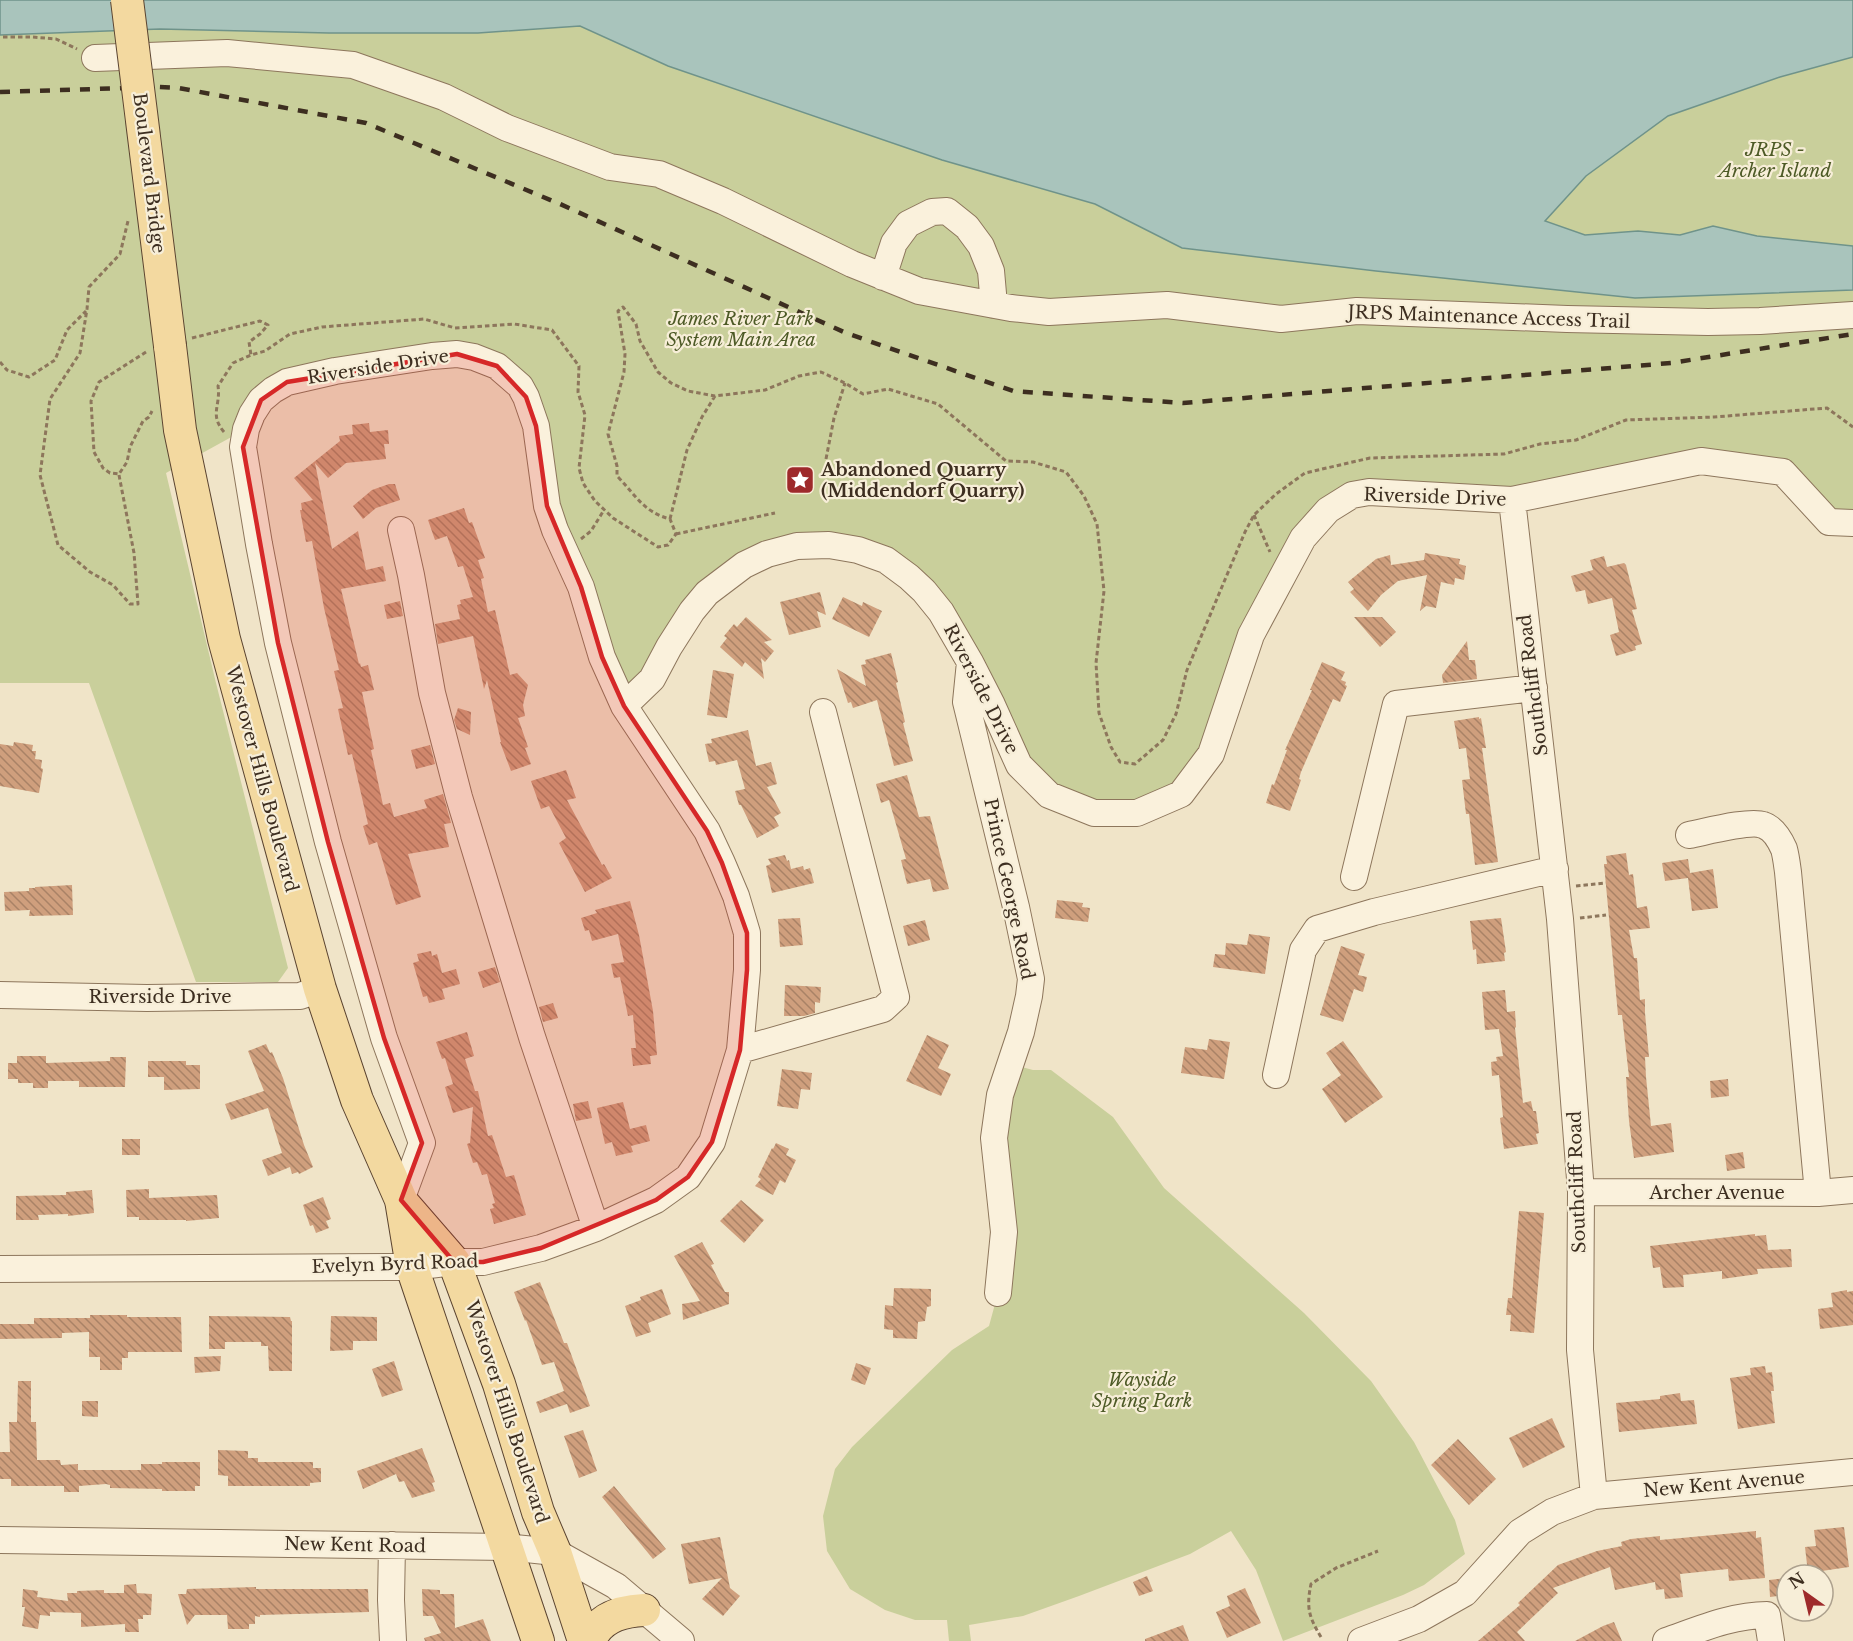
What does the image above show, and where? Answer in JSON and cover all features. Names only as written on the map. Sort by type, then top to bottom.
[{"type":"main road","name":"Boulevard Bridge","points":[[127,0],[170,345]]},
{"type":"main road","name":"Westover Hills Boulevard","points":[[170,345],[180,430],[224,639],[320,989],[357,1100],[400,1200],[412,1267],[538,1641]]},
{"type":"main road","name":"Westover Hills Boulevard","points":[[400,1200],[454,1262],[499,1384],[538,1512],[555,1552],[584,1641]]},
{"type":"main road","points":[[590,1641],[593,1631],[610,1617],[627,1610],[644,1610]]},
{"type":"street","name":"JRPS Maintenance Access Trail","points":[[94,57],[227,52],[353,64],[444,97],[507,128],[610,167],[659,174],[723,201],[852,264],[919,291],[994,305],[1049,312],[1167,305],[1281,319],[1357,311],[1708,322],[1853,315]]},
{"type":"street","points":[[883,277],[894,243],[908,225],[932,212],[947,211],[967,227],[981,246],[991,270],[994,305]]},
{"type":"street","name":"Riverside Drive","points":[[245,438],[252,414],[261,400],[287,382],[432,356],[457,354],[487,361],[520,386],[532,410],[547,506],[581,587],[602,657],[624,706],[652,679],[669,647],[707,592],[744,565],[767,554],[797,546],[829,545],[858,550],[886,560],[909,577],[941,612],[992,705],[1019,765],[1049,795],[1094,813],[1137,813],[1181,794],[1211,754],[1251,635],[1303,538],[1328,510],[1352,495],[1370,492],[1512,500],[1701,461],[1783,472],[1829,522],[1853,523]]},
{"type":"street","points":[[245,438],[259,544],[278,643],[328,842],[384,1038],[422,1143],[400,1200]]},
{"type":"street","name":"Southcliff Road","points":[[1512,500],[1555,869],[1581,1192],[1580,1350],[1594,1496]]},
{"type":"street","points":[[401,530],[432,693],[459,797],[532,1037],[596,1228]]},
{"type":"street","name":"Prince George Road","points":[[970,662],[966,702],[1016,907],[1031,979],[1021,1032],[1000,1095],[993,1138],[1004,1232],[998,1293]]},
{"type":"street","points":[[1354,877],[1396,704],[1534,687]]},
{"type":"street","name":"Evelyn Byrd Road","points":[[0,1269],[412,1267],[454,1262],[483,1262],[541,1248],[596,1228],[656,1200],[688,1177],[712,1142],[740,1050],[747,970],[747,933],[736,896],[707,831],[624,706]]},
{"type":"street","points":[[740,1050],[883,1009],[896,998],[823,712]]},
{"type":"street","points":[[1689,835],[1761,824],[1770,828],[1783,848],[1790,884],[1818,1194]]},
{"type":"street","points":[[1276,1074],[1304,950],[1317,929],[1374,912],[1555,869]]},
{"type":"street","name":"Riverside Drive","points":[[0,995],[147,998],[300,996],[320,989]]},
{"type":"street","name":"Archer Avenue","points":[[1581,1192],[1818,1194],[1853,1190]]},
{"type":"street","name":"New Kent Avenue","points":[[1594,1496],[1853,1472]]},
{"type":"street","points":[[1361,1641],[1419,1619],[1466,1593],[1520,1532],[1552,1512],[1594,1496]]},
{"type":"street","name":"New Kent Road","points":[[0,1540],[506,1547],[555,1552],[616,1586],[681,1641]]},
{"type":"street","points":[[392,1545],[393,1641]]},
{"type":"street","points":[[1666,1641],[1749,1615],[1767,1615],[1771,1641]]},
{"type":"path","points":[[3,37],[56,39],[94,57]]},
{"type":"path","points":[[670,519],[658,516],[636,499],[617,476],[617,466],[608,434],[624,372],[624,345],[618,311],[623,307],[636,324],[640,341],[658,372],[671,383],[688,391],[715,396],[765,390],[799,376],[821,372],[846,383],[863,394],[888,389],[938,404],[1006,461],[1033,462],[1065,472],[1084,496],[1097,524],[1104,591],[1096,663],[1099,713],[1120,762],[1135,764]]},
{"type":"path","points":[[0,362],[7,370],[29,377],[55,360],[67,330],[87,309],[80,353],[50,399],[40,475],[58,545],[90,572],[113,585],[130,604],[138,604],[134,552],[119,474],[127,462],[130,447],[153,408]]},
{"type":"path","points":[[245,438],[225,434],[216,423],[216,409],[220,396],[218,386],[232,363],[251,354],[265,351],[290,334],[322,327],[424,319],[455,328],[514,324],[552,330],[579,366],[579,392],[585,415],[579,468],[583,483],[613,518],[658,546],[668,545],[676,534],[775,513]]},
{"type":"path","points":[[119,474],[110,474],[103,468],[94,452],[91,401],[99,382],[170,345],[260,321],[268,325],[249,342],[251,354]]},
{"type":"path","points":[[826,459],[834,418],[846,383]]},
{"type":"path","points":[[676,534],[670,519],[687,450],[702,417],[715,396]]},
{"type":"path","points":[[565,553],[591,531],[604,510]]},
{"type":"path","points":[[1254,515],[1271,553],[1284,574]]},
{"type":"path","points":[[1574,886],[1606,883]]},
{"type":"path","points":[[1578,918],[1606,915]]},
{"type":"path","points":[[1321,1637],[1310,1618],[1308,1600],[1311,1584],[1336,1568],[1378,1551]]},
{"type":"highlighted area","points":[[457,354],[497,366],[526,397],[536,426],[547,506],[581,587],[602,657],[624,706],[707,831],[722,863],[747,933],[747,970],[740,1050],[712,1142],[688,1177],[656,1200],[541,1248],[483,1262],[454,1262],[401,1200],[422,1143],[384,1038],[328,842],[278,643],[243,447],[261,400],[287,382]]},
{"type":"green space","name":"James River Park System Main Area","points":[[580,26],[668,66],[942,160],[1095,204],[1182,248],[1635,298],[1853,290],[1853,523],[1783,472],[1701,461],[1512,500],[1370,492],[1303,538],[1211,754],[1137,813],[1049,795],[953,631],[858,550],[744,565],[624,706],[610,678],[536,426],[487,361],[306,377],[246,429],[166,473],[288,968],[278,982],[196,982],[89,683],[0,683],[0,35],[160,29],[329,33],[478,33]]},
{"type":"green space","name":"JRPS - Archer Island","points":[[1853,57],[1853,246],[1757,236],[1713,226],[1680,235],[1638,231],[1585,235],[1544,221],[1586,176],[1668,116],[1780,77]]},
{"type":"green space","name":"Wayside Spring Park","points":[[1010,1064],[1033,1070],[1051,1070],[1113,1117],[1164,1188],[1304,1313],[1371,1381],[1414,1442],[1455,1520],[1465,1554],[1424,1585],[1283,1641],[1256,1570],[1231,1531],[1190,1554],[1079,1596],[1023,1616],[969,1625],[971,1641],[949,1641],[947,1620],[915,1620],[885,1610],[850,1589],[827,1551],[823,1516],[835,1469],[852,1447],[952,1350],[989,1326],[998,1293],[988,1211],[989,1182]]},
{"type":"water","points":[[0,0],[1853,0],[1853,57],[1780,77],[1668,116],[1586,176],[1545,221],[1585,235],[1638,231],[1680,235],[1713,226],[1757,236],[1853,246],[1853,290],[1635,298],[1182,248],[1095,204],[942,160],[668,66],[580,26],[478,33],[329,33],[160,29],[0,35]]},
{"type":"building","points":[[369,423],[370,432],[388,430],[389,444],[384,444],[386,459],[346,463],[328,478],[315,463],[332,549],[358,531],[366,570],[383,566],[386,581],[341,589],[359,664],[361,667],[368,665],[374,690],[362,692],[374,749],[371,750],[383,805],[390,803],[394,817],[427,808],[424,800],[443,794],[451,823],[444,824],[449,847],[408,854],[421,897],[396,905],[377,842],[369,845],[363,826],[368,824],[352,754],[348,755],[338,709],[343,708],[334,671],[339,670],[324,608],[312,541],[306,542],[300,510],[302,510],[301,503],[313,500],[294,478],[340,441],[339,436],[353,434],[352,425]]},
{"type":"building","points":[[395,484],[400,500],[376,508],[363,519],[353,506],[372,490]]},
{"type":"building","points":[[464,508],[469,523],[472,522],[485,558],[478,560],[484,578],[481,579],[488,612],[495,610],[510,675],[517,673],[528,685],[523,705],[525,716],[518,718],[531,764],[511,771],[500,742],[487,680],[484,689],[473,636],[438,644],[435,624],[460,619],[457,605],[461,604],[460,600],[473,597],[463,566],[458,567],[447,536],[435,540],[428,520]]},
{"type":"building","points":[[1425,553],[1460,559],[1459,564],[1466,566],[1464,580],[1455,578],[1454,585],[1441,582],[1436,608],[1426,606],[1420,611],[1427,575],[1398,581],[1381,595],[1368,611],[1350,592],[1354,589],[1348,582],[1376,559],[1390,555],[1391,565],[1424,560]]},
{"type":"building","points":[[1604,556],[1607,567],[1624,563],[1626,565],[1637,609],[1632,610],[1642,644],[1635,646],[1636,650],[1616,656],[1610,635],[1619,632],[1612,598],[1588,604],[1585,590],[1576,592],[1571,576],[1593,570],[1590,560]]},
{"type":"building","points":[[820,592],[826,615],[817,611],[821,627],[789,635],[780,602]]},
{"type":"building","points":[[843,597],[862,606],[863,602],[882,611],[869,637],[832,619]]},
{"type":"building","points":[[400,601],[403,616],[387,619],[384,605]]},
{"type":"building","points":[[746,617],[772,640],[764,642],[774,651],[765,662],[761,658],[764,679],[745,662],[742,667],[720,647],[727,638],[724,636],[734,624],[737,627]]},
{"type":"building","points":[[1354,617],[1382,617],[1396,632],[1380,647]]},
{"type":"building","points":[[1467,641],[1469,660],[1475,660],[1477,679],[1443,683],[1442,675]]},
{"type":"building","points":[[891,653],[905,722],[903,723],[913,761],[894,766],[877,700],[853,708],[851,702],[848,703],[837,669],[866,686],[861,665],[866,664],[865,660]]},
{"type":"building","points":[[1322,662],[1345,672],[1341,680],[1346,682],[1347,686],[1340,702],[1333,699],[1301,772],[1299,779],[1301,780],[1290,811],[1266,803],[1287,750],[1285,750]]},
{"type":"building","points":[[713,670],[734,674],[727,718],[707,715]]},
{"type":"building","points":[[458,708],[471,712],[470,735],[457,729],[454,720]]},
{"type":"building","points":[[1479,717],[1486,748],[1482,748],[1498,862],[1475,865],[1462,780],[1470,779],[1466,748],[1459,749],[1454,721]]},
{"type":"building","points":[[748,730],[756,766],[771,762],[777,784],[767,787],[781,813],[774,817],[779,826],[757,838],[739,805],[735,791],[745,789],[737,760],[716,765],[715,761],[709,762],[705,744],[712,743],[711,739]]},
{"type":"building","points":[[14,742],[33,745],[32,751],[36,751],[35,759],[42,760],[41,768],[43,769],[39,793],[0,786],[0,744],[13,746]]},
{"type":"building","points":[[430,745],[435,764],[416,769],[411,750]]},
{"type":"building","points":[[566,770],[576,798],[567,800],[602,865],[604,864],[612,878],[585,892],[559,843],[566,838],[549,806],[541,809],[531,781]]},
{"type":"building","points":[[907,775],[919,817],[930,816],[949,889],[933,892],[930,879],[907,884],[901,860],[906,859],[889,800],[881,803],[876,784]]},
{"type":"building","points":[[1626,853],[1629,875],[1633,874],[1637,908],[1647,906],[1650,928],[1629,930],[1634,958],[1637,958],[1640,1000],[1645,999],[1649,1057],[1645,1057],[1651,1126],[1671,1123],[1674,1152],[1634,1158],[1626,1077],[1629,1077],[1622,1015],[1618,1015],[1604,864],[1607,864],[1606,856]]},
{"type":"building","points":[[785,855],[791,869],[803,866],[804,870],[810,868],[814,883],[772,893],[766,866],[771,864],[768,859]]},
{"type":"building","points":[[1688,859],[1690,873],[1713,869],[1718,908],[1692,911],[1688,878],[1665,881],[1662,863]]},
{"type":"building","points":[[72,885],[73,915],[29,916],[30,910],[5,911],[4,892]]},
{"type":"building","points":[[1057,900],[1083,903],[1082,907],[1090,908],[1088,922],[1055,918]]},
{"type":"building","points":[[630,901],[639,935],[653,1011],[657,1055],[650,1056],[651,1064],[633,1066],[631,1048],[636,1048],[633,1015],[628,1016],[620,977],[614,978],[611,964],[624,962],[618,934],[592,941],[589,930],[585,931],[581,918],[597,913],[595,910]]},
{"type":"building","points":[[800,918],[803,945],[780,947],[778,919]]},
{"type":"building","points":[[1501,918],[1506,952],[1504,953],[1505,961],[1477,964],[1470,921]]},
{"type":"building","points":[[925,920],[930,940],[908,946],[903,926]]},
{"type":"building","points":[[1249,934],[1270,937],[1265,974],[1213,967],[1215,954],[1225,955],[1226,943],[1247,945]]},
{"type":"building","points":[[1341,946],[1365,954],[1358,975],[1367,977],[1363,992],[1354,989],[1343,1022],[1320,1015]]},
{"type":"building","points":[[431,951],[432,956],[437,954],[442,973],[456,969],[460,984],[442,989],[445,999],[429,1003],[427,996],[423,997],[413,963],[419,961],[417,954]]},
{"type":"building","points":[[495,967],[500,982],[483,988],[478,972]]},
{"type":"building","points":[[785,985],[821,987],[820,1003],[815,1002],[815,1013],[804,1016],[784,1016]]},
{"type":"building","points":[[1505,990],[1507,1012],[1515,1011],[1523,1103],[1531,1101],[1533,1111],[1536,1111],[1539,1133],[1536,1134],[1538,1144],[1504,1149],[1500,1118],[1503,1117],[1499,1075],[1492,1076],[1491,1062],[1497,1061],[1496,1057],[1503,1056],[1499,1029],[1485,1030],[1482,992]]},
{"type":"building","points":[[553,1003],[558,1018],[543,1022],[539,1007]]},
{"type":"building","points":[[467,1032],[474,1056],[465,1059],[475,1091],[478,1091],[488,1136],[492,1135],[506,1177],[514,1175],[526,1215],[494,1224],[490,1209],[494,1208],[492,1204],[495,1203],[487,1174],[482,1175],[477,1162],[473,1163],[467,1144],[470,1143],[473,1107],[453,1113],[445,1087],[453,1084],[445,1058],[442,1059],[436,1042]]},
{"type":"building","points":[[927,1035],[949,1045],[938,1068],[951,1074],[941,1096],[906,1081]]},
{"type":"building","points":[[1209,1039],[1230,1042],[1224,1079],[1181,1073],[1185,1047],[1207,1050]]},
{"type":"building","points":[[1343,1041],[1383,1097],[1345,1123],[1322,1089],[1341,1075],[1326,1053]]},
{"type":"building","points":[[266,1044],[283,1078],[313,1167],[299,1174],[298,1172],[292,1174],[290,1167],[268,1176],[262,1160],[282,1153],[268,1108],[231,1120],[225,1104],[264,1091],[248,1051]]},
{"type":"building","points":[[17,1056],[46,1056],[46,1063],[110,1061],[110,1057],[126,1057],[125,1087],[79,1087],[79,1081],[48,1081],[48,1088],[33,1088],[33,1083],[18,1083],[18,1079],[8,1079],[8,1063],[17,1063]]},
{"type":"building","points":[[148,1061],[186,1061],[186,1065],[200,1065],[200,1089],[164,1090],[164,1077],[148,1077]]},
{"type":"building","points":[[782,1069],[812,1073],[810,1090],[801,1089],[798,1109],[777,1106]]},
{"type":"building","points":[[1728,1079],[1729,1096],[1711,1098],[1710,1081]]},
{"type":"building","points":[[588,1101],[592,1118],[576,1121],[573,1104]]},
{"type":"building","points":[[623,1102],[630,1129],[646,1125],[650,1141],[631,1146],[633,1152],[616,1156],[612,1142],[605,1144],[597,1108]]},
{"type":"building","points":[[122,1139],[140,1139],[140,1155],[122,1155]]},
{"type":"building","points":[[776,1143],[789,1149],[786,1155],[796,1160],[785,1183],[780,1180],[773,1195],[755,1186],[761,1179],[758,1177]]},
{"type":"building","points":[[1743,1152],[1745,1168],[1727,1171],[1725,1155]]},
{"type":"building","points":[[149,1189],[149,1198],[217,1195],[219,1218],[186,1221],[139,1220],[139,1217],[127,1217],[126,1190]]},
{"type":"building","points":[[92,1190],[94,1213],[68,1216],[68,1214],[38,1215],[39,1220],[16,1220],[16,1196],[66,1195],[66,1192]]},
{"type":"building","points":[[323,1197],[331,1219],[326,1221],[329,1228],[316,1233],[313,1225],[310,1226],[303,1205]]},
{"type":"building","points":[[741,1200],[764,1220],[744,1243],[720,1221]]},
{"type":"building","points":[[1519,1211],[1544,1213],[1534,1333],[1510,1331],[1511,1315],[1506,1315],[1508,1298],[1512,1298]]},
{"type":"building","points":[[1755,1234],[1755,1236],[1766,1235],[1768,1250],[1791,1249],[1792,1267],[1757,1269],[1758,1274],[1722,1279],[1722,1271],[1683,1275],[1684,1287],[1663,1288],[1660,1267],[1653,1268],[1650,1246]]},
{"type":"building","points":[[702,1242],[725,1292],[729,1292],[729,1304],[683,1320],[682,1304],[700,1301],[674,1256]]},
{"type":"building","points":[[540,1282],[564,1343],[567,1343],[590,1406],[570,1413],[567,1404],[540,1413],[536,1402],[564,1391],[554,1362],[542,1365],[514,1292]]},
{"type":"building","points":[[894,1288],[931,1289],[931,1306],[927,1307],[925,1321],[918,1322],[917,1339],[893,1338],[893,1330],[884,1329],[885,1305],[893,1306]]},
{"type":"building","points":[[662,1289],[671,1314],[648,1323],[651,1332],[636,1337],[625,1306],[641,1300],[640,1297]]},
{"type":"building","points":[[1847,1290],[1847,1292],[1853,1291],[1853,1325],[1820,1329],[1818,1309],[1833,1307],[1831,1293]]},
{"type":"building","points":[[90,1315],[181,1317],[182,1352],[128,1352],[128,1358],[122,1358],[122,1370],[100,1370],[100,1357],[89,1357],[89,1332],[62,1333],[62,1338],[0,1339],[0,1324],[34,1324],[34,1318],[90,1318]]},
{"type":"building","points":[[209,1316],[290,1317],[292,1321],[292,1371],[269,1371],[268,1346],[261,1346],[261,1342],[225,1342],[225,1349],[209,1349]]},
{"type":"building","points":[[331,1316],[377,1317],[377,1341],[353,1341],[353,1350],[330,1351]]},
{"type":"building","points":[[221,1356],[220,1371],[195,1373],[194,1357]]},
{"type":"building","points":[[394,1361],[403,1390],[382,1397],[372,1369]]},
{"type":"building","points":[[856,1363],[871,1368],[865,1385],[851,1380]]},
{"type":"building","points":[[1765,1366],[1766,1373],[1772,1372],[1774,1391],[1771,1391],[1775,1423],[1738,1429],[1730,1378],[1751,1375],[1750,1368]]},
{"type":"building","points":[[18,1381],[31,1381],[31,1422],[36,1422],[37,1460],[60,1460],[61,1465],[78,1464],[78,1470],[141,1470],[141,1464],[200,1462],[200,1486],[195,1486],[195,1491],[162,1491],[162,1489],[110,1488],[110,1485],[106,1484],[79,1486],[79,1492],[64,1492],[64,1486],[11,1486],[11,1479],[0,1479],[0,1452],[10,1452],[9,1422],[17,1422]]},
{"type":"building","points":[[1680,1393],[1681,1401],[1694,1400],[1697,1424],[1619,1432],[1616,1403],[1660,1399],[1660,1396]]},
{"type":"building","points":[[82,1401],[98,1401],[98,1417],[82,1416]]},
{"type":"building","points":[[1552,1418],[1565,1447],[1523,1468],[1509,1438]]},
{"type":"building","points":[[583,1430],[597,1471],[579,1478],[564,1436]]},
{"type":"building","points":[[1458,1439],[1496,1479],[1469,1505],[1431,1465]]},
{"type":"building","points":[[422,1448],[435,1482],[432,1483],[435,1491],[412,1498],[404,1481],[399,1482],[396,1474],[363,1489],[357,1471]]},
{"type":"building","points":[[218,1450],[248,1451],[248,1458],[258,1458],[258,1462],[313,1462],[313,1468],[321,1468],[321,1482],[310,1483],[310,1486],[228,1486],[228,1476],[218,1475]]},
{"type":"building","points":[[614,1486],[666,1549],[653,1559],[602,1497]]},
{"type":"building","points":[[1844,1527],[1849,1567],[1835,1569],[1835,1563],[1807,1563],[1805,1547],[1816,1546],[1814,1530]]},
{"type":"building","points":[[1756,1531],[1756,1538],[1761,1537],[1765,1578],[1729,1581],[1728,1569],[1680,1574],[1683,1597],[1665,1599],[1664,1589],[1656,1590],[1655,1582],[1615,1590],[1610,1567],[1553,1588],[1558,1593],[1517,1632],[1525,1641],[1478,1641],[1520,1605],[1518,1603],[1558,1565],[1597,1551],[1622,1546],[1621,1542],[1631,1539],[1660,1536],[1660,1540]]},
{"type":"building","points":[[720,1537],[730,1588],[740,1596],[723,1616],[702,1599],[722,1578],[689,1584],[681,1544]]},
{"type":"building","points":[[1147,1576],[1153,1591],[1139,1596],[1133,1582]]},
{"type":"building","points":[[1775,1579],[1775,1596],[1770,1597],[1769,1580]]},
{"type":"building","points":[[136,1584],[137,1593],[152,1594],[151,1615],[143,1615],[143,1619],[138,1619],[139,1632],[125,1632],[125,1624],[81,1627],[81,1613],[50,1612],[50,1616],[40,1615],[38,1629],[22,1626],[25,1607],[22,1607],[23,1589],[38,1591],[37,1597],[68,1601],[67,1593],[104,1590],[104,1593],[124,1593],[124,1585]]},
{"type":"building","points":[[256,1587],[256,1589],[368,1589],[369,1612],[260,1615],[260,1617],[255,1616],[255,1624],[249,1624],[249,1629],[228,1629],[227,1615],[195,1615],[187,1625],[178,1594],[186,1594],[187,1589]]},
{"type":"building","points":[[1245,1588],[1261,1623],[1227,1638],[1216,1612],[1230,1606],[1227,1596]]},
{"type":"building","points":[[422,1589],[440,1590],[440,1594],[454,1594],[455,1628],[483,1619],[491,1641],[425,1641],[424,1638],[441,1633],[433,1616],[423,1616]]},
{"type":"building","points":[[1614,1622],[1622,1641],[1575,1641],[1603,1626]]},
{"type":"building","points":[[1183,1625],[1189,1641],[1145,1641],[1145,1639]]},
{"type":"railway","points":[[0,92],[179,88],[366,123],[560,204],[846,333],[1013,391],[1183,403],[1671,363],[1853,334]]},
{"type":"place","name":"Abandoned Quarry (Middendorf Quarry)","points":[[800,480]]}]
